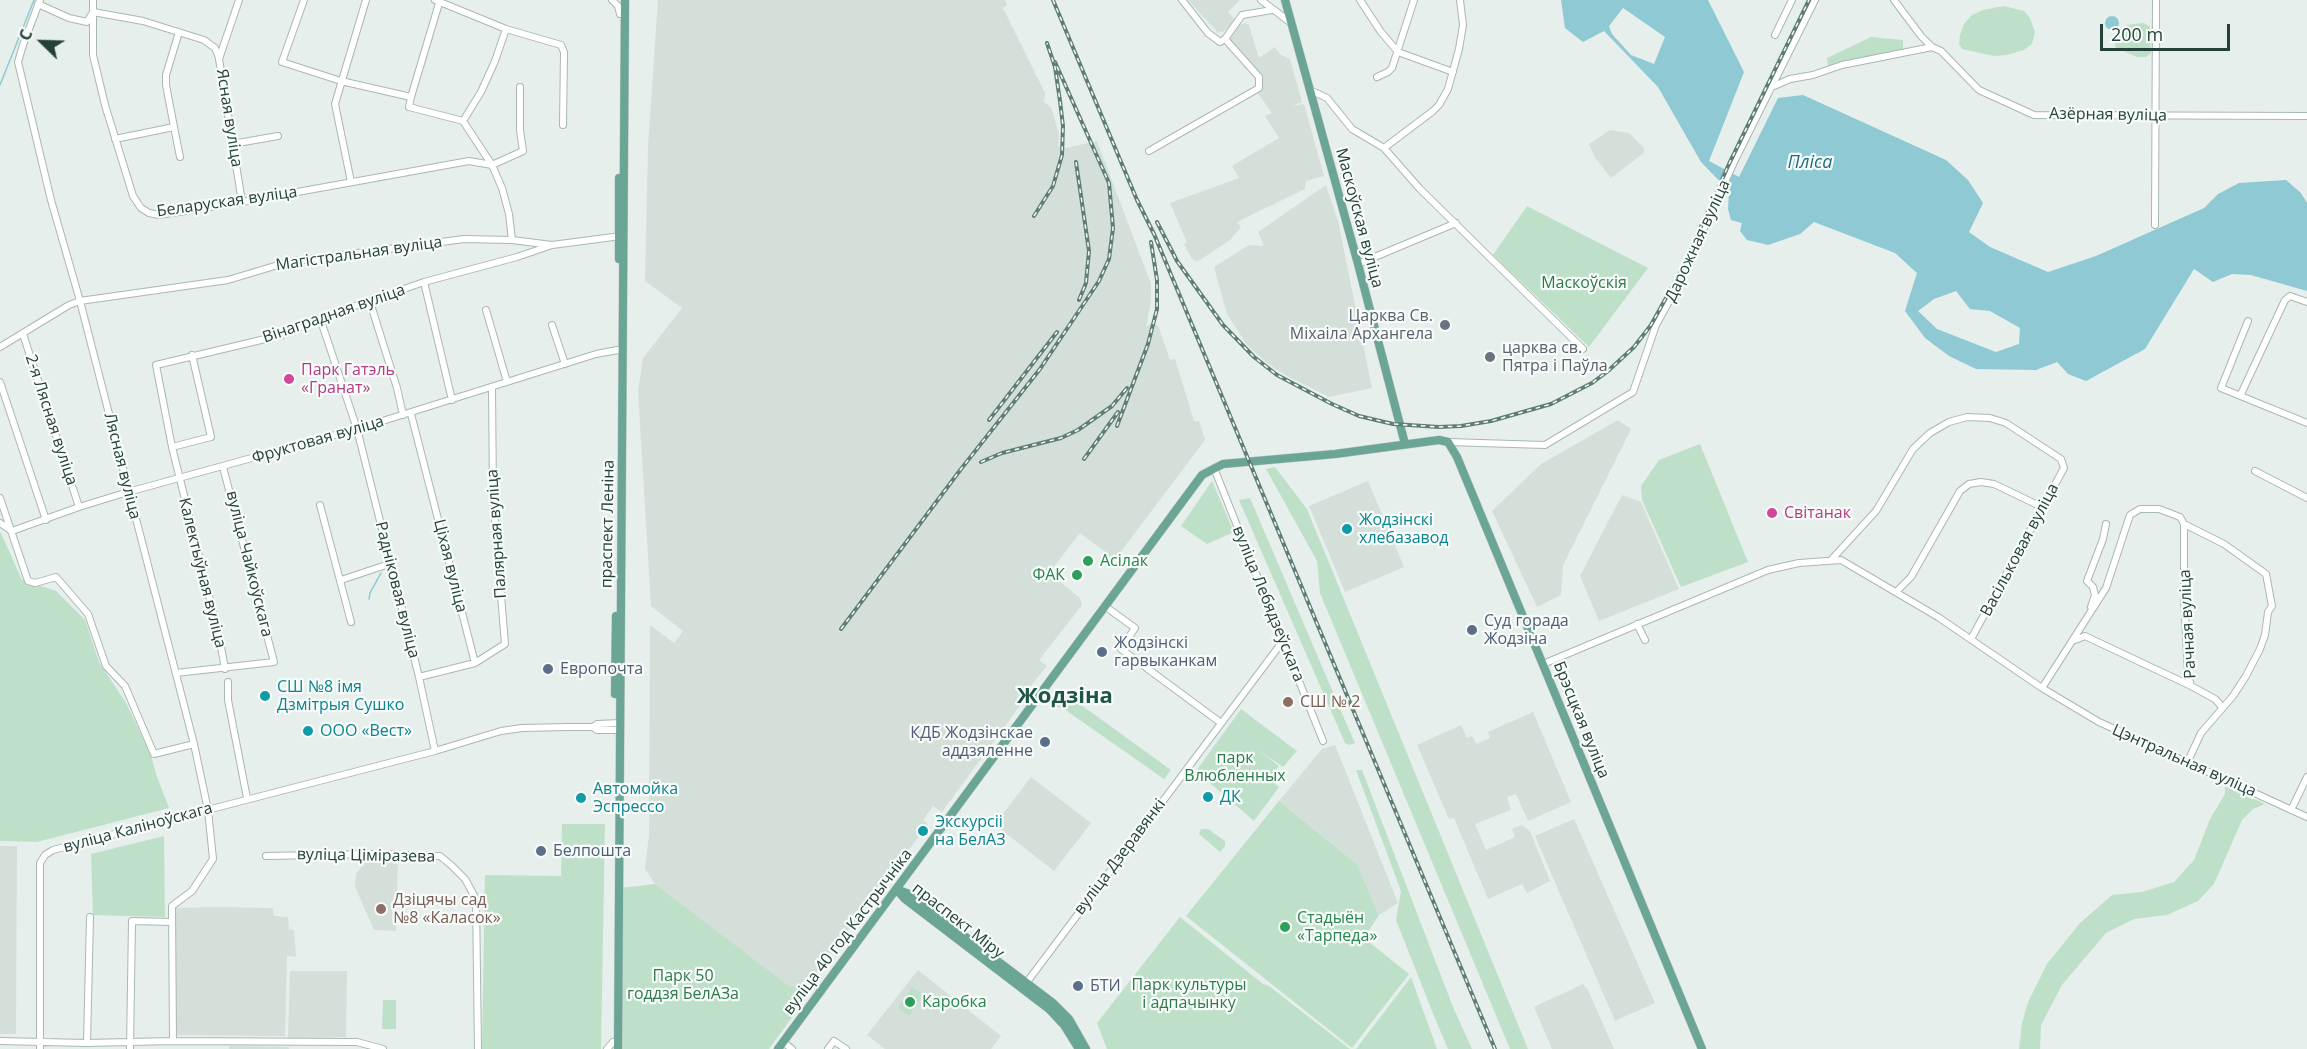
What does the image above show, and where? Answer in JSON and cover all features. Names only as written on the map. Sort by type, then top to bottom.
[{"type":"main road","name":"праспект Леніна","points":[[622,236],[621,14],[623,0]]},
{"type":"main road","name":"праспект Леніна","points":[[614,1046],[623,0]]},
{"type":"main road","name":"Маскоўская вуліца","points":[[1286,0],[1405,444]]},
{"type":"main road","points":[[1214,468],[1251,460],[1335,454],[1438,440],[1448,442]]},
{"type":"main road","name":"Брэсцкая вуліца","points":[[1448,442],[1457,457],[1702,1049]]},
{"type":"main road","name":"вуліца 40 год Кастрычніка","points":[[780,1046],[1202,475],[1214,468]]},
{"type":"main road","name":"праспект Міру","points":[[896,889],[905,899],[928,912],[1064,1013],[1076,1029],[1086,1049]]},
{"type":"main road","name":"праспект Міру","points":[[1025,985],[1058,1018],[1079,1049]]},
{"type":"street","name":"Беларуская вуліца","points":[[93,0],[93,55],[115,139],[133,196],[141,208],[149,213],[159,215],[243,202],[469,161],[492,165]]},
{"type":"street","name":"Ясная вуліца","points":[[238,0],[219,59],[243,202]]},
{"type":"street","points":[[304,0],[282,62],[341,81],[411,97]]},
{"type":"street","points":[[351,182],[335,104],[366,0]]},
{"type":"street","points":[[612,0],[618,6],[621,14]]},
{"type":"street","points":[[1182,0],[1208,33],[1220,42],[1225,39],[1242,15],[1272,10]]},
{"type":"street","points":[[1262,0],[1291,23]]},
{"type":"street","points":[[1360,0],[1381,32],[1398,52],[1453,72]]},
{"type":"street","points":[[1377,77],[1388,72],[1398,52],[1414,0]]},
{"type":"street","points":[[1384,148],[1439,105],[1448,90],[1460,49],[1463,25],[1460,0]]},
{"type":"street","points":[[1775,35],[1792,0]]},
{"type":"street","name":"Дарожная вуліца","points":[[1448,442],[1545,445],[1633,392],[1656,325],[1677,288],[1733,165],[1815,0]]},
{"type":"street","name":"Азёрная вуліца","points":[[1894,0],[1932,47],[1941,51],[1979,90],[2034,114],[2156,117],[2307,116]]},
{"type":"street","points":[[2155,225],[2156,0]]},
{"type":"street","points":[[512,240],[509,214],[502,188],[492,165],[463,121],[409,107],[438,1],[506,29],[561,45],[564,52],[562,125]]},
{"type":"street","points":[[39,2],[69,18],[87,22],[93,12],[143,21],[179,32],[204,40],[215,48],[219,59]]},
{"type":"street","name":"Лясная вуліца","points":[[39,2],[18,62],[51,200],[80,301],[176,673],[208,810],[213,859],[192,891],[172,906],[172,922]]},
{"type":"street","points":[[463,121],[481,92],[506,29]]},
{"type":"street","points":[[179,32],[166,75],[166,85],[180,157]]},
{"type":"street","points":[[1149,151],[1259,88],[1259,77],[1225,39]]},
{"type":"street","points":[[1773,87],[1790,79],[1813,75],[1842,65],[1932,47]]},
{"type":"street","points":[[492,165],[523,152],[520,130],[520,87]]},
{"type":"street","points":[[1310,90],[1326,98],[1352,129],[1384,148],[1420,189],[1582,349]]},
{"type":"street","points":[[115,139],[174,127]]},
{"type":"street","points":[[232,144],[278,136]]},
{"type":"street","points":[[1358,264],[1456,223]]},
{"type":"street","name":"Магістральная вуліца","points":[[0,347],[69,305],[80,301],[228,280],[288,262],[464,239],[512,240],[552,245],[622,236]]},
{"type":"street","name":"Вінаградная вуліца","points":[[179,478],[156,364],[282,334],[320,318],[424,282],[517,257],[552,245]]},
{"type":"street","points":[[424,282],[452,400]]},
{"type":"street","points":[[2241,394],[2285,300],[2290,296],[2307,302]]},
{"type":"street","name":"Ціхая вуліца","points":[[370,302],[407,415],[475,663]]},
{"type":"street","points":[[486,310],[507,382]]},
{"type":"street","name":"Радніковая вуліца","points":[[320,318],[357,429],[419,677],[435,751]]},
{"type":"street","points":[[2248,321],[2221,388],[2241,394],[2307,423]]},
{"type":"street","points":[[552,325],[565,364]]},
{"type":"street","name":"2-я Лясная вуліца","points":[[23,334],[79,507]]},
{"type":"street","name":"Фруктовая вуліца","points":[[12,531],[128,492],[407,415],[565,364],[621,349]]},
{"type":"street","points":[[171,447],[211,437],[192,355]]},
{"type":"street","points":[[0,382],[46,520]]},
{"type":"street","name":"Палярная вуліца","points":[[475,663],[505,644],[493,498],[492,387]]},
{"type":"street","name":"Васільковая вуліца","points":[[1832,560],[1876,511],[1913,449],[1930,433],[1949,422],[1966,417],[1990,418],[2006,423],[2061,459],[2064,468],[1971,639]]},
{"type":"street","name":"вуліца Чайкоўскага","points":[[223,467],[274,662],[225,669]]},
{"type":"street","name":"вуліца Лебядзеўскага","points":[[1214,468],[1323,741]]},
{"type":"street","points":[[2255,471],[2307,498]]},
{"type":"street","name":"Калектыўная вуліца","points":[[179,478],[219,636],[225,669]]},
{"type":"street","points":[[1896,592],[1911,577],[1960,492],[1969,484],[1981,482],[1994,484],[2042,507]]},
{"type":"street","points":[[0,498],[22,569],[28,580],[35,583],[56,577],[88,614],[106,666],[125,686],[154,754],[194,744]]},
{"type":"street","points":[[320,505],[351,622]]},
{"type":"street","points":[[2042,688],[2106,588],[2130,515],[2140,509],[2159,509],[2180,517],[2184,524],[2224,544],[2266,574],[2272,606],[2268,612],[2265,635],[2246,676],[2233,696],[2201,733],[2188,761]]},
{"type":"street","points":[[0,523],[12,531]]},
{"type":"street","points":[[2090,614],[2095,595],[2093,587],[2087,581],[2103,539],[2106,524]]},
{"type":"street","name":"Рачная вуліца","points":[[2184,524],[2184,595],[2188,675],[2191,686],[2215,699],[2222,707]]},
{"type":"street","points":[[1543,664],[1768,570],[1832,560]]},
{"type":"street","name":"Цэнтральная вуліца","points":[[1832,560],[1840,560],[1896,592],[2078,710],[2127,736],[2188,761],[2307,817]]},
{"type":"street","points":[[341,579],[391,565]]},
{"type":"street","points":[[1106,607],[1135,628],[1121,649],[1221,723]]},
{"type":"street","points":[[1637,624],[1645,640]]},
{"type":"street","points":[[2074,640],[2085,636],[2191,686]]},
{"type":"street","name":"вуліца Дзеравянкі","points":[[1025,985],[1178,774],[1221,723],[1283,641]]},
{"type":"street","points":[[419,677],[475,663]]},
{"type":"street","points":[[176,673],[225,669]]},
{"type":"street","points":[[228,682],[228,700],[247,798]]},
{"type":"street","name":"вуліца Каліноўскага","points":[[40,1049],[40,863],[45,855],[53,850],[513,729],[618,727]]},
{"type":"street","points":[[2291,810],[2307,777]]},
{"type":"street","name":"вуліца Ціміразева","points":[[266,855],[440,856],[452,865],[465,879],[476,899],[478,1049]]},
{"type":"street","points":[[87,1043],[90,917]]},
{"type":"street","points":[[130,1045],[132,921],[172,922],[173,1041]]},
{"type":"street","points":[[0,1041],[130,1045],[173,1041],[357,1042],[383,1049]]},
{"type":"street","points":[[216,1041],[216,1049]]},
{"type":"street","points":[[828,1049],[834,1041],[846,1049]]},
{"type":"street","points":[[607,1049],[614,1046]]},
{"type":"street","points":[[780,1046],[792,1049]]},
{"type":"shaded area","points":[[658,0],[1005,0],[1007,5],[1003,8],[1045,93],[1044,102],[1051,107],[1059,134],[1058,146],[1066,148],[1097,141],[1151,284],[1151,301],[1146,327],[1150,324],[1158,325],[1170,360],[1175,359],[1194,421],[1199,421],[1205,440],[1113,562],[1106,560],[1104,551],[1080,533],[1049,573],[1080,598],[1082,605],[1039,660],[1047,666],[1019,700],[1022,703],[942,812],[933,806],[923,820],[928,824],[805,988],[790,988],[655,884],[645,869],[649,835],[650,625],[674,643],[683,631],[651,606],[638,391],[643,358],[682,308],[645,281],[648,146]]},
{"type":"shaded area","points":[[1188,0],[1240,0],[1228,12],[1236,21],[1223,32],[1218,33]]},
{"type":"shaded area","points":[[1245,23],[1249,25],[1259,58],[1275,47],[1281,55],[1290,59],[1302,102],[1292,106],[1304,104],[1324,176],[1306,181],[1305,189],[1237,222],[1241,227],[1230,240],[1197,262],[1192,259],[1184,244],[1187,242],[1170,203],[1239,178],[1232,166],[1279,138],[1265,116],[1272,113],[1257,92],[1263,80],[1227,38],[1239,25]]},
{"type":"shaded area","points":[[1610,130],[1629,133],[1644,148],[1644,153],[1611,178],[1594,156],[1589,144]]},
{"type":"shaded area","points":[[1326,185],[1338,221],[1372,388],[1329,397],[1285,375],[1247,345],[1227,314],[1214,267],[1249,245],[1264,246],[1258,232]]},
{"type":"shaded area","points":[[1618,420],[1631,429],[1563,565],[1561,595],[1537,607],[1492,511],[1541,464]]},
{"type":"shaded area","points":[[1368,481],[1404,567],[1345,592],[1309,506]]},
{"type":"shaded area","points":[[1622,495],[1641,502],[1679,589],[1599,621],[1580,576]]},
{"type":"shaded area","points":[[1533,712],[1571,802],[1528,821],[1516,794],[1507,797],[1511,810],[1475,824],[1486,850],[1515,837],[1512,829],[1522,825],[1530,831],[1550,881],[1527,893],[1522,884],[1488,899],[1454,818],[1449,819],[1417,745],[1461,725],[1467,738],[1472,736],[1477,744],[1490,738],[1488,732]]},
{"type":"shaded area","points":[[1335,745],[1398,903],[1379,915],[1357,864],[1279,801],[1322,749]]},
{"type":"shaded area","points":[[1031,777],[1091,823],[1054,871],[999,828],[1001,826],[996,823]]},
{"type":"shaded area","points":[[1574,819],[1655,1003],[1615,1021],[1535,836]]},
{"type":"shaded area","points":[[0,846],[17,846],[16,1034],[0,1034]]},
{"type":"shaded area","name":"Дзіцячы сад №8 «Каласок»","points":[[398,856],[396,931],[374,930],[355,887],[356,874],[370,857]]},
{"type":"shaded area","points":[[174,908],[273,908],[274,916],[288,917],[289,929],[294,930],[296,957],[287,956],[285,1036],[175,1035]]},
{"type":"shaded area","points":[[918,970],[1001,1036],[991,1049],[885,1049],[867,1035]]},
{"type":"shaded area","points":[[290,971],[347,971],[346,1037],[288,1038]]},
{"type":"shaded area","points":[[1583,984],[1588,990],[1614,1049],[1552,1049],[1534,1007]]},
{"type":"shaded area","points":[[229,1046],[289,1047],[289,1049],[229,1049]]},
{"type":"green space","points":[[2004,6],[2024,11],[2030,18],[2035,32],[2032,44],[2024,50],[1994,56],[1962,49],[1959,44],[1960,35],[1964,24],[1972,15],[1983,10]]},
{"type":"green space","points":[[2144,23],[2150,27],[2151,53],[2146,57],[2137,57],[2116,48],[2114,41],[2127,25]]},
{"type":"green space","points":[[1871,37],[1903,40],[1903,51],[1828,67],[1827,58]]},
{"type":"green space","name":"Маскоўскія","points":[[1527,206],[1648,268],[1589,347],[1493,255]]},
{"type":"green space","points":[[1700,444],[1748,562],[1681,587],[1642,500],[1641,486],[1659,460]]},
{"type":"green space","points":[[1275,467],[1307,509],[1528,1049],[1510,1049],[1320,593],[1317,561],[1266,469]]},
{"type":"green space","points":[[1212,481],[1234,532],[1207,544],[1181,526]]},
{"type":"green space","points":[[1250,498],[1355,743],[1349,745],[1345,743],[1239,500]]},
{"type":"green space","points":[[0,531],[22,580],[56,591],[85,620],[99,662],[126,703],[151,755],[169,808],[37,842],[0,841]]},
{"type":"green space","points":[[1062,691],[1171,770],[1164,779],[1064,709],[1053,705],[1055,695]]},
{"type":"green space","name":"парк Влюбленных","points":[[1241,709],[1297,751],[1283,767],[1258,750],[1279,766],[1269,779],[1279,787],[1254,821],[1196,771]]},
{"type":"green space","points":[[1356,770],[1362,770],[1453,1007],[1472,1049],[1448,1049],[1434,1016],[1396,920],[1401,891]]},
{"type":"green space","points":[[2225,786],[2265,804],[2253,809],[2242,820],[2214,884],[2198,901],[2167,915],[2134,919],[2106,933],[2062,985],[2041,1025],[2040,1049],[2019,1049],[2022,1023],[2028,1002],[2047,964],[2080,923],[2112,895],[2142,892],[2174,882],[2194,860],[2210,819],[2225,794]]},
{"type":"green space","name":"Стадыён «Тарпеда»","points":[[1279,801],[1357,864],[1379,915],[1364,938],[1409,974],[1352,1048],[1186,916]]},
{"type":"green space","points":[[562,824],[605,824],[601,1049],[482,1049],[485,875],[561,876]]},
{"type":"green space","points":[[1201,829],[1208,829],[1225,841],[1225,846],[1220,852],[1199,834]]},
{"type":"green space","points":[[164,836],[165,917],[93,915],[91,854]]},
{"type":"green space","name":"Парк 50 годдзя БелАЗа","points":[[655,884],[790,987],[812,990],[769,1049],[619,1049],[620,888]]},
{"type":"green space","name":"Парк культуры і адпачынку","points":[[1180,917],[1263,984],[1269,986],[1350,1049],[1107,1049],[1097,1023]]},
{"type":"green space","points":[[1411,977],[1437,1049],[1356,1049]]},
{"type":"green space","name":"Каробка","points":[[912,987],[923,995],[909,1016],[898,1008]]},
{"type":"green space","points":[[383,1000],[396,1000],[396,1029],[382,1029]]},
{"type":"water","name":"Пліса","points":[[1561,0],[1708,0],[1744,72],[1709,161],[1739,177],[1778,98],[1803,95],[1946,160],[1968,180],[1983,203],[1969,232],[1990,247],[2048,272],[2096,256],[2204,208],[2218,194],[2239,183],[2286,180],[2301,193],[2307,203],[2307,291],[2251,275],[2232,274],[2213,282],[2194,269],[2145,349],[2086,381],[2068,374],[2057,362],[2036,370],[1976,369],[1949,356],[1925,338],[1905,311],[1917,273],[1895,253],[1814,222],[1800,234],[1768,245],[1747,240],[1740,231],[1742,223],[1731,220],[1728,209],[1729,191],[1701,162],[1658,87],[1604,31],[1583,42],[1565,28]],"holes":[[[1623,8],[1665,37],[1654,64],[1631,55],[1612,34],[1609,26]],[[1956,291],[1970,309],[1990,311],[2020,328],[2019,344],[1996,352],[1937,329],[1918,311],[1934,299]]]},
{"type":"water","points":[[2109,16],[2115,16],[2119,23],[2115,30],[2109,30],[2105,26],[2105,20]]},
{"type":"waterway","points":[[0,85],[34,0]]},
{"type":"waterway","points":[[369,599],[381,573]]},
{"type":"railway","points":[[1053,0],[1137,200],[1154,234],[1495,1049]]},
{"type":"railway","points":[[1157,222],[1177,261],[1223,325],[1254,357],[1277,375],[1332,404],[1359,416],[1393,424],[1439,427],[1491,421],[1551,404],[1592,383],[1608,371],[1634,347],[1651,325],[1682,269],[1729,164],[1809,0]]},
{"type":"railway","points":[[1034,216],[1053,186],[1062,155],[1063,126],[1060,101],[1055,67],[1047,43]]},
{"type":"railway","points":[[841,629],[961,469],[1040,369],[1099,281],[1109,259],[1113,228],[1109,183],[1055,62]]},
{"type":"railway","points":[[1076,162],[1089,251],[1086,283],[1079,300]]},
{"type":"railway","points":[[1117,426],[1148,344],[1157,309],[1157,280],[1151,242]]},
{"type":"railway","points":[[989,420],[1057,332]]},
{"type":"railway","points":[[981,462],[1002,453],[1061,438],[1078,430],[1112,406],[1127,388]]},
{"type":"railway","points":[[1084,459],[1118,412]]},
{"type":"place","name":"Царква Св. Міхаіла Архангела","points":[[1445,325]]},
{"type":"place","name":"царква св. Пятра і Паўла","points":[[1490,357]]},
{"type":"place","name":"Парк Гатэль «Гранат»","points":[[289,379]]},
{"type":"place","name":"Світанак","points":[[1772,513]]},
{"type":"place","name":"Жодзінскі хлебазавод","points":[[1347,529]]},
{"type":"place","name":"Асілак","points":[[1088,561]]},
{"type":"place","name":"ФАК","points":[[1077,575]]},
{"type":"place","name":"Суд горада Жодзіна","points":[[1472,630]]},
{"type":"place","name":"Жодзінскі гарвыканкам","points":[[1102,652]]},
{"type":"place","name":"Европочта","points":[[548,669]]},
{"type":"place","name":"СШ №8 імя Дзмітрыя Сушко","points":[[265,696]]},
{"type":"place","name":"СШ № 2","points":[[1288,702]]},
{"type":"place","name":"ООО «Вест»","points":[[308,731]]},
{"type":"place","name":"КДБ Жодзінскае аддзяленне","points":[[1045,742]]},
{"type":"place","name":"ДК","points":[[1208,797]]},
{"type":"place","name":"Автомойка Эспрессо","points":[[581,798]]},
{"type":"place","name":"Экскурсіі на БелАЗ","points":[[923,831]]},
{"type":"place","name":"Белпошта","points":[[541,851]]},
{"type":"place","name":"Дзіцячы сад №8 «Каласок»","points":[[381,909]]},
{"type":"place","name":"Стадыён «Тарпеда»","points":[[1285,927]]},
{"type":"place","name":"БТИ","points":[[1078,986]]},
{"type":"place","name":"Каробка","points":[[910,1002]]},
{"type":"district","name":"Жодзіна","points":[[1065,697]]}]
